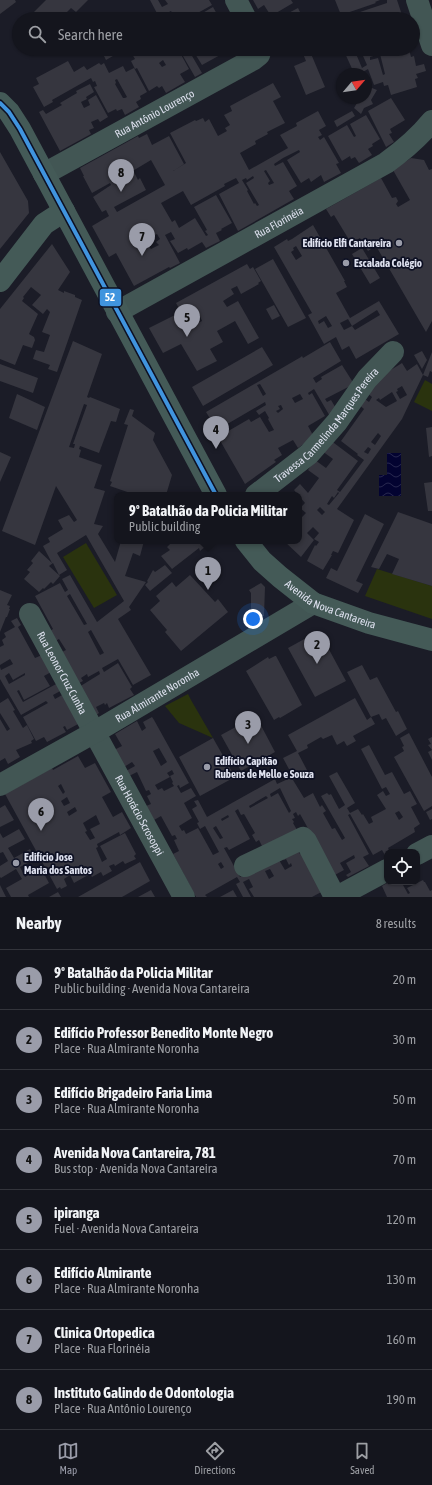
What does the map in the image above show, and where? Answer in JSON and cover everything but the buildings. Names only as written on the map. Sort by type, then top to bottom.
[{"type":"main road","points":[[0,103],[9,112],[20,129],[214,492]]},
{"type":"main road","points":[[0,281],[44,224],[64,211]]},
{"type":"main road","name":"Avenida Nova Cantareira","points":[[249,544],[262,560],[280,577],[313,603],[369,623],[432,640]]},
{"type":"street","points":[[236,0],[242,12]]},
{"type":"street","points":[[418,0],[432,46]]},
{"type":"street","name":"Rua Antônio Lourenço","points":[[44,174],[254,60],[258,56]]},
{"type":"street","name":"Rua Florinéia","points":[[117,312],[386,163],[421,134],[432,121]]},
{"type":"street","name":"Travessa Carmelinda Marques Pereira","points":[[260,492],[312,451],[337,422],[368,379],[393,352]]},
{"type":"street","name":"Rua Almirante Noronha","points":[[0,785],[95,732],[313,603]]},
{"type":"street","name":"Rua Leonor Cruz Cunha","points":[[30,614],[95,732]]},
{"type":"street","name":"Rua Horácio Scrosoppi","points":[[95,732],[184,897]]},
{"type":"street","points":[[245,866],[303,838],[336,897],[384,872]]},
{"type":"street","points":[[420,852],[432,846]]},
{"type":"green space","points":[[425,380],[432,384],[432,411],[414,402]]},
{"type":"green space","points":[[86,543],[117,595],[94,608],[63,557]]},
{"type":"green space","points":[[377,569],[432,586],[432,619],[365,596]]},
{"type":"green space","points":[[188,694],[213,738],[179,723],[165,706]]},
{"type":"water","points":[[387,453],[401,453],[401,496],[379,496],[379,475],[387,475]]},
{"type":"transit line","name":"52","points":[[0,103],[9,112],[20,129],[214,492]]},
{"type":"place","name":"Instituto Galindo de Odontologia","points":[[121,192]]},
{"type":"place","name":"Edifício Elfi Cantareira","points":[[399,243]]},
{"type":"place","name":"Clinica Ortopedica","points":[[142,256]]},
{"type":"place","name":"Escalada Colégio","points":[[346,263]]},
{"type":"place","name":"ipiranga","points":[[187,337]]},
{"type":"place","name":"Avenida Nova Cantareira, 781","points":[[216,449]]},
{"type":"place","name":"9º Batalhão da Policia Militar","points":[[208,590]]},
{"type":"place","name":"Edifício Professor Benedito Monte Negro","points":[[317,664]]},
{"type":"place","name":"Edifício Brigadeiro Faria Lima","points":[[248,744]]},
{"type":"place","name":"Edifício Capitão Rubens de Mello e Souza","points":[[207,767]]},
{"type":"place","name":"Edifício Almirante","points":[[41,831]]},
{"type":"place","name":"Edifício Jose Maria dos Santos","points":[[16,863]]}]
